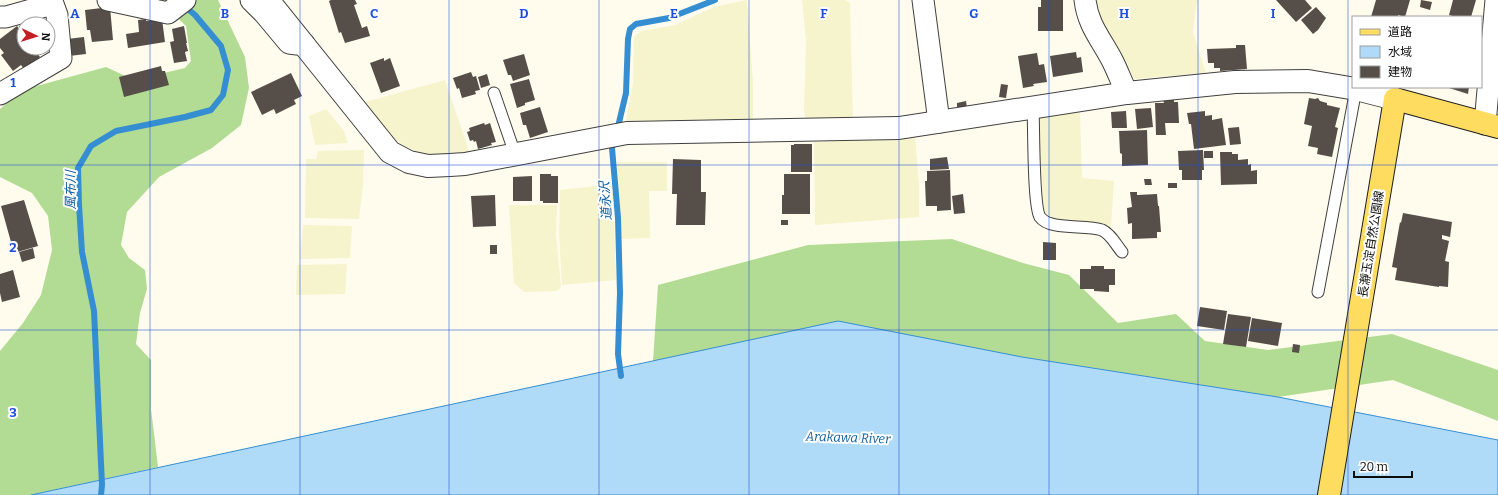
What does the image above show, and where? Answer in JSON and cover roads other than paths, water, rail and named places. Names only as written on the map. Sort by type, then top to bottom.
[{"type":"main road","points":[[1395,99],[1491,126]]},
{"type":"main road","name":"長瀞玉淀自然公園線","points":[[1329,495],[1395,99]]},
{"type":"street","points":[[108,0],[168,13],[185,0]]},
{"type":"street","points":[[251,0],[289,42],[305,44]]},
{"type":"street","points":[[268,0],[305,44],[390,152],[409,162],[428,166],[465,164],[626,133],[899,128],[1127,93],[1235,82],[1308,81],[1356,89],[1395,99]]},
{"type":"street","points":[[923,0],[939,122]]},
{"type":"street","points":[[1085,0],[1086,12],[1097,36],[1113,61],[1127,93]]},
{"type":"street","points":[[1491,126],[1496,0]]},
{"type":"street","points":[[0,17],[6,18],[56,2],[60,58],[0,94]]},
{"type":"lane","points":[[1318,292],[1356,89]]},
{"type":"lane","points":[[494,93],[515,154]]},
{"type":"lane","points":[[1033,108],[1035,190],[1038,213],[1041,218],[1047,222],[1058,225],[1102,230],[1110,237],[1122,252]]},
{"type":"water","name":"Arakawa River","points":[[838,321],[1022,357],[1278,397],[1498,440],[1498,495],[31,495]]},
{"type":"waterway","name":"道永沢","points":[[617,131],[626,93],[628,39],[630,29],[636,24],[669,18],[715,0]]},
{"type":"waterway","name":"風布川","points":[[101,495],[102,485],[94,311],[82,252],[78,168],[91,146],[116,131],[185,117],[211,110],[223,95],[228,70],[221,46],[195,15],[183,5]]},
{"type":"waterway","name":"道永沢","points":[[614,140],[612,148],[618,218],[620,293],[618,354],[621,376]]}]
